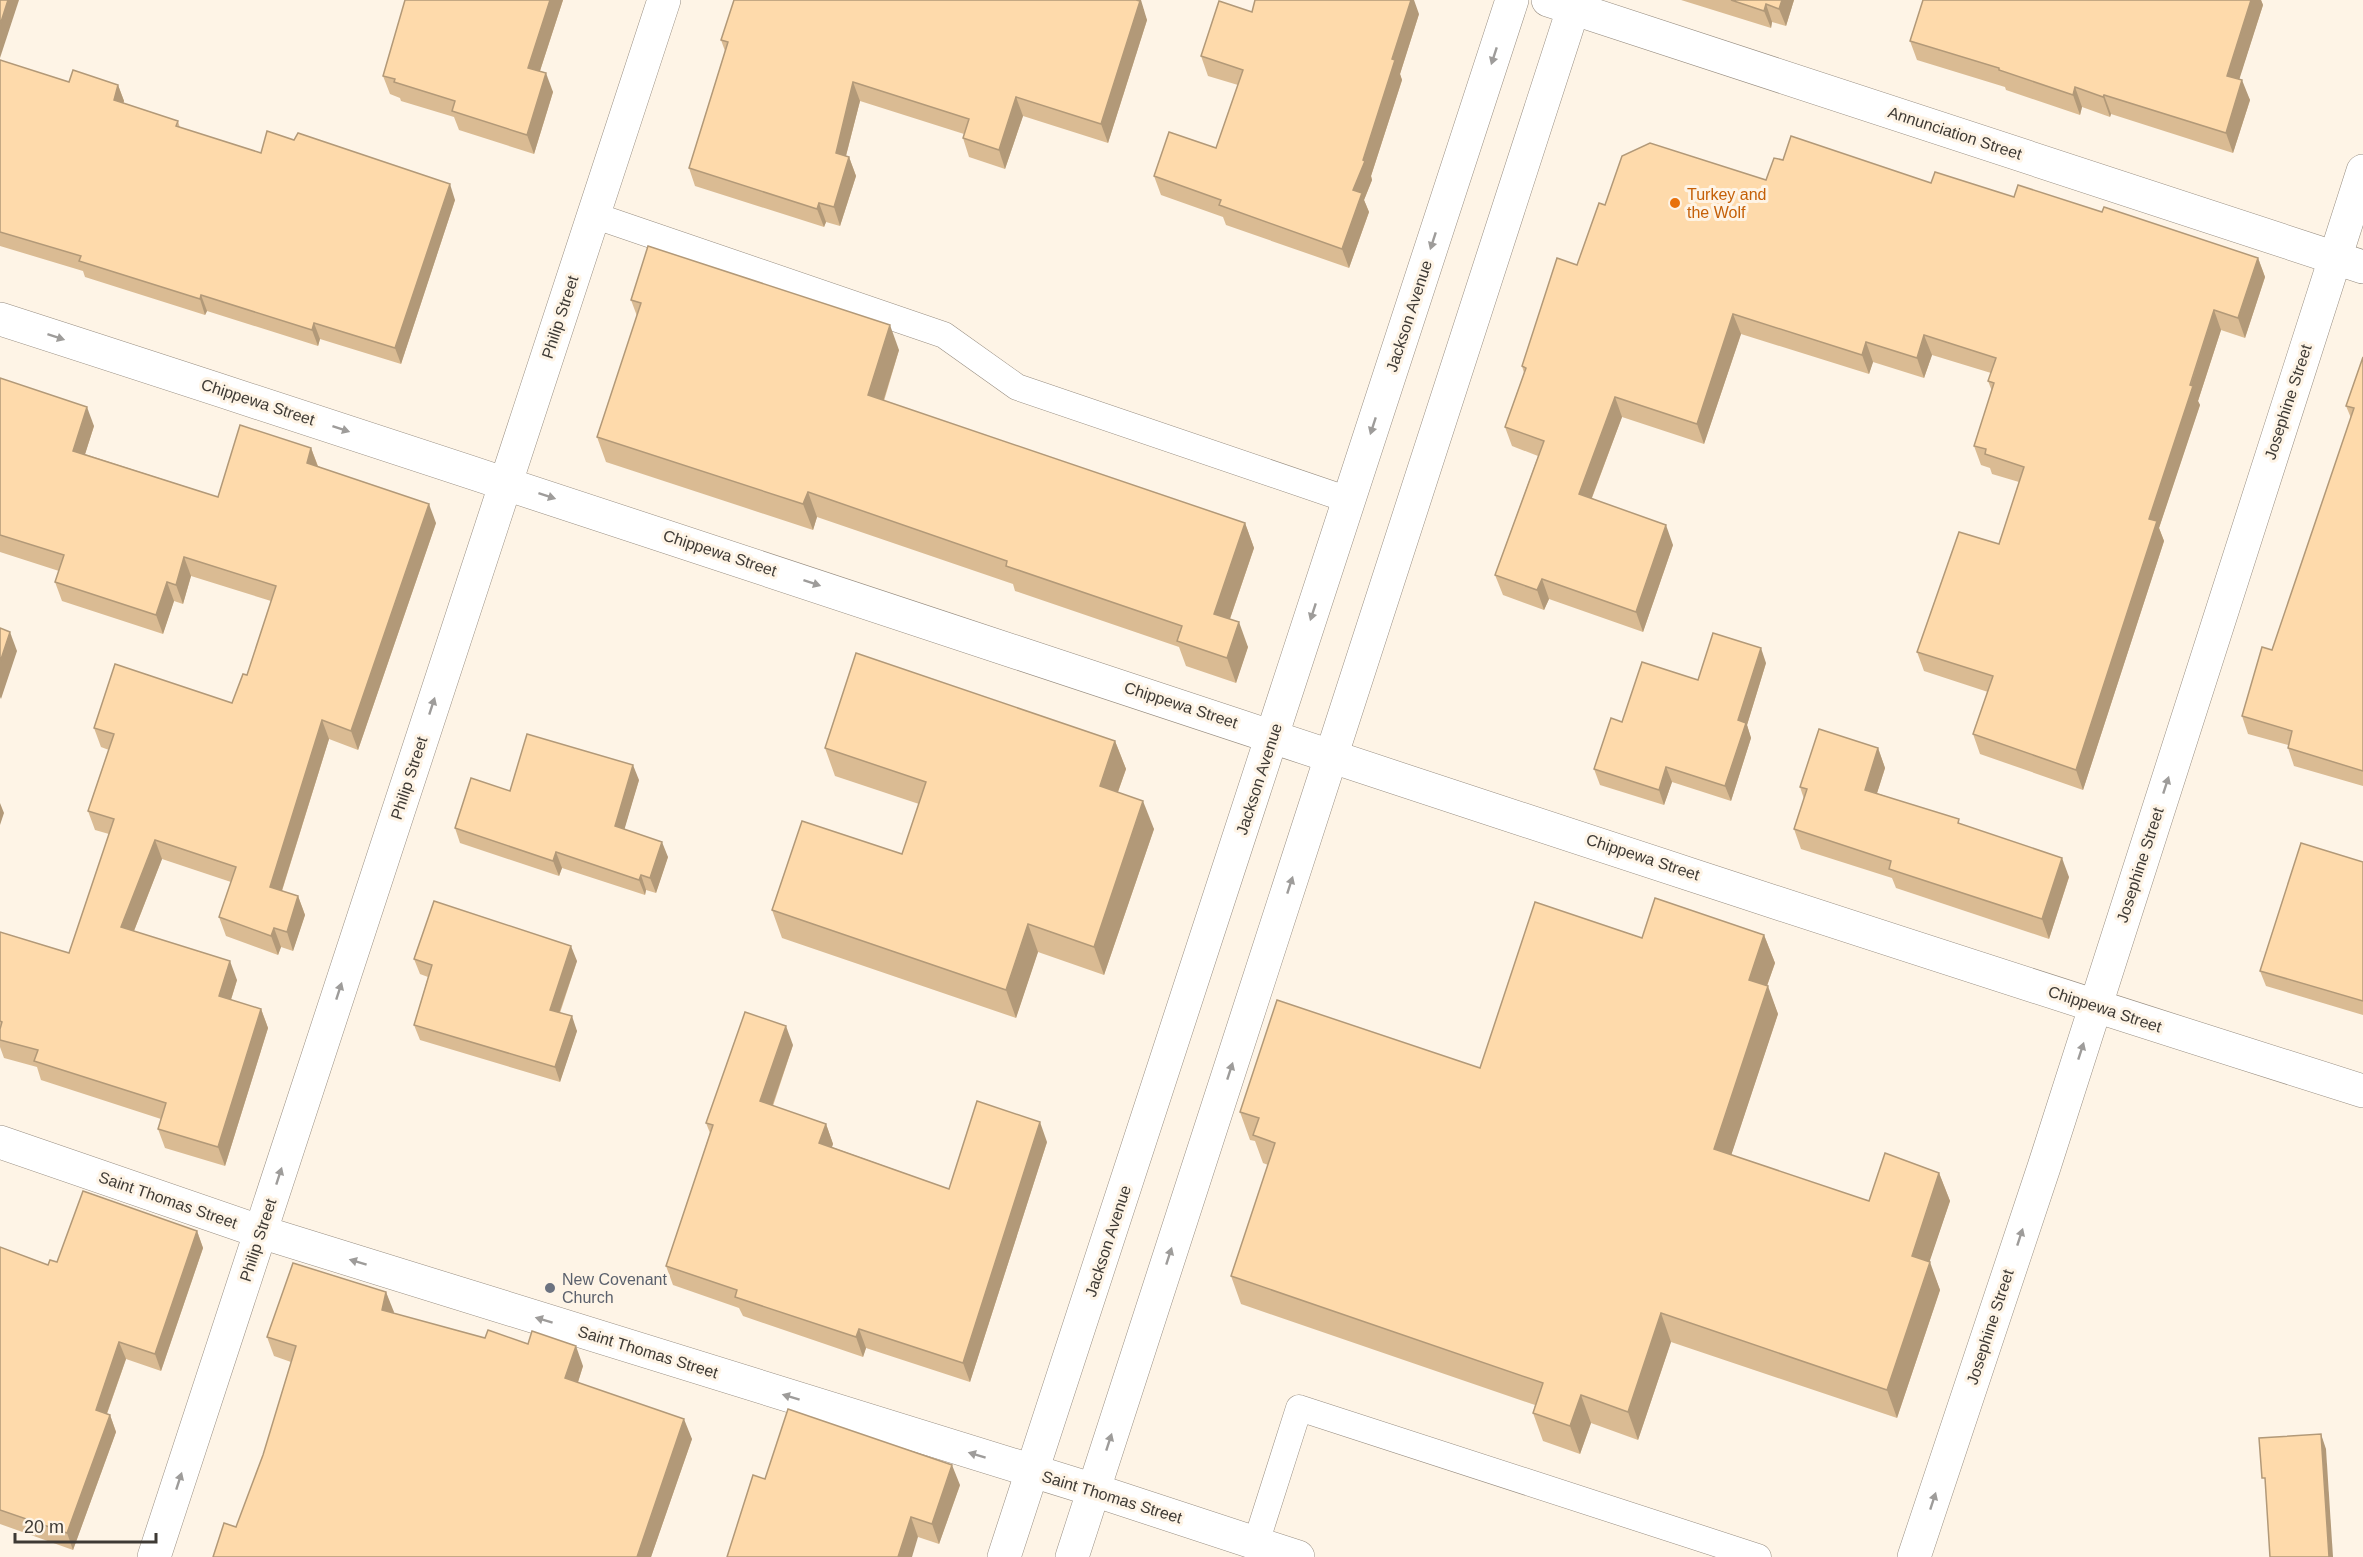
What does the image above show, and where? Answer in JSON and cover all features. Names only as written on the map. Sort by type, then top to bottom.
[{"type":"street","name":"Philip Street","points":[[154,1557],[664,0]]},
{"type":"street","name":"Jackson Avenue","points":[[1004,1557],[1512,0]]},
{"type":"street","name":"Annunciation Street","points":[[1566,3],[2348,262]]},
{"type":"street","points":[[1072,1557],[1332,755],[1566,3]]},
{"type":"street","name":"Josephine Street","points":[[1914,1557],[2095,1006],[2348,262],[2363,171]]},
{"type":"street","name":"Chippewa Street","points":[[0,319],[506,482],[2095,1006],[2363,1091]]},
{"type":"street","name":"Saint Thomas Street","points":[[0,1142],[261,1232],[1094,1490],[1298,1557]]},
{"type":"lane","points":[[593,215],[944,334],[1017,387],[1349,500]]},
{"type":"lane","points":[[1256,1543],[1299,1408],[1758,1557]]},
{"type":"building","points":[[0,0],[8,0],[0,25]]},
{"type":"building","points":[[405,0],[550,0],[528,68],[546,73],[527,135],[452,111],[455,101],[394,82],[395,79],[383,76]]},
{"type":"building","points":[[734,0],[1140,1],[1101,124],[1016,97],[999,150],[963,138],[969,119],[853,82],[836,153],[849,157],[834,207],[819,203],[817,209],[689,168],[728,42],[721,40]]},
{"type":"building","points":[[1255,0],[1411,0],[1392,59],[1395,60],[1363,160],[1365,161],[1353,190],[1362,193],[1342,249],[1219,205],[1221,200],[1154,176],[1169,132],[1216,148],[1243,70],[1201,56],[1219,1],[1252,12]]},
{"type":"building","points":[[1731,0],[1782,0],[1779,9],[1766,4],[1764,11]]},
{"type":"building","points":[[1923,0],[2251,0],[2227,76],[2242,80],[2226,133],[2075,87],[2073,95],[1999,70],[1999,68],[1910,41]]},
{"type":"building","points":[[0,60],[69,82],[73,70],[118,85],[114,100],[178,121],[176,126],[261,153],[267,131],[294,140],[298,133],[450,184],[395,348],[314,323],[312,330],[201,295],[200,299],[79,261],[81,256],[0,232]]},
{"type":"building","points":[[1791,136],[1931,183],[1935,172],[2014,197],[2018,185],[2102,212],[2104,207],[2258,258],[2238,318],[2214,310],[2190,385],[2193,386],[2149,519],[2157,521],[2076,770],[1973,734],[1993,676],[1917,652],[1959,532],[1999,544],[2024,467],[1985,454],[1986,449],[1974,446],[1994,383],[1988,381],[1996,358],[1924,335],[1917,358],[1866,342],[1862,355],[1733,314],[1697,424],[1615,397],[1579,494],[1666,525],[1636,612],[1542,579],[1537,590],[1495,575],[1544,441],[1505,427],[1526,368],[1522,366],[1557,258],[1577,265],[1599,203],[1605,205],[1622,156],[1650,143],[1766,180],[1774,158],[1783,160]]},
{"type":"building","points":[[648,246],[890,325],[868,395],[1245,523],[1214,614],[1239,622],[1227,658],[1177,641],[1182,626],[1006,566],[1007,561],[808,492],[803,504],[597,437],[641,303],[631,300]]},
{"type":"building","points":[[2363,357],[2363,771],[2288,748],[2292,731],[2242,716],[2262,647],[2272,650],[2354,408],[2346,406]]},
{"type":"building","points":[[0,378],[87,407],[73,451],[218,497],[240,425],[311,448],[307,463],[429,504],[351,731],[322,720],[270,887],[298,896],[287,932],[274,928],[271,936],[219,917],[236,867],[155,840],[121,927],[230,961],[219,996],[261,1009],[218,1147],[158,1129],[166,1103],[34,1061],[38,1050],[0,1040],[2,1022],[0,1021],[0,932],[69,953],[114,819],[88,811],[114,734],[94,728],[115,664],[232,703],[243,674],[247,675],[276,586],[184,557],[176,585],[167,582],[156,615],[55,582],[64,555],[0,535]]},
{"type":"building","points":[[0,628],[10,632],[0,662]]},
{"type":"building","points":[[1713,633],[1761,648],[1738,720],[1746,723],[1725,786],[1666,767],[1659,790],[1594,769],[1611,718],[1622,722],[1642,662],[1698,680]]},
{"type":"building","points":[[856,653],[1115,741],[1100,786],[1143,801],[1094,947],[1028,924],[1006,990],[772,910],[802,821],[902,854],[926,782],[825,748]]},
{"type":"building","points":[[1819,729],[1878,748],[1865,790],[1959,819],[1958,823],[2062,858],[2042,919],[1889,869],[1891,861],[1794,829],[1807,789],[1800,787]]},
{"type":"building","points":[[527,734],[633,765],[615,826],[662,842],[650,878],[641,875],[639,880],[556,852],[553,861],[455,828],[471,778],[510,791]]},
{"type":"building","points":[[2301,843],[2363,862],[2363,1001],[2260,971]]},
{"type":"building","points":[[1655,898],[1764,935],[1749,980],[1768,986],[1714,1149],[1869,1201],[1885,1153],[1939,1173],[1912,1256],[1930,1262],[1887,1390],[1661,1313],[1628,1412],[1581,1395],[1570,1426],[1533,1413],[1543,1383],[1231,1276],[1275,1143],[1253,1135],[1259,1118],[1240,1112],[1277,1000],[1480,1068],[1535,902],[1642,938]]},
{"type":"building","points":[[434,901],[571,946],[550,1010],[572,1016],[555,1067],[414,1025],[432,965],[414,959]]},
{"type":"building","points":[[745,1012],[786,1026],[760,1101],[826,1124],[819,1143],[949,1189],[977,1101],[1040,1122],[963,1363],[859,1329],[856,1337],[735,1297],[737,1290],[666,1266],[713,1125],[706,1123]]},
{"type":"building","points":[[83,1191],[197,1231],[155,1354],[119,1342],[96,1410],[110,1415],[67,1533],[0,1510],[0,1247],[48,1265],[50,1260],[57,1262]]},
{"type":"building","points":[[293,1263],[386,1292],[382,1310],[485,1338],[488,1330],[528,1344],[532,1331],[576,1346],[565,1378],[684,1419],[637,1557],[213,1557],[224,1523],[236,1527],[263,1455],[296,1346],[267,1337]]},
{"type":"building","points":[[788,1409],[952,1465],[932,1524],[911,1517],[898,1557],[727,1557],[753,1475],[765,1479]]},
{"type":"building","points":[[2321,1434],[2329,1557],[2270,1557],[2265,1478],[2262,1478],[2259,1438]]},
{"type":"place","name":"Turkey and the Wolf","points":[[1675,203]]},
{"type":"place","name":"New Covenant Church","points":[[550,1288]]}]
